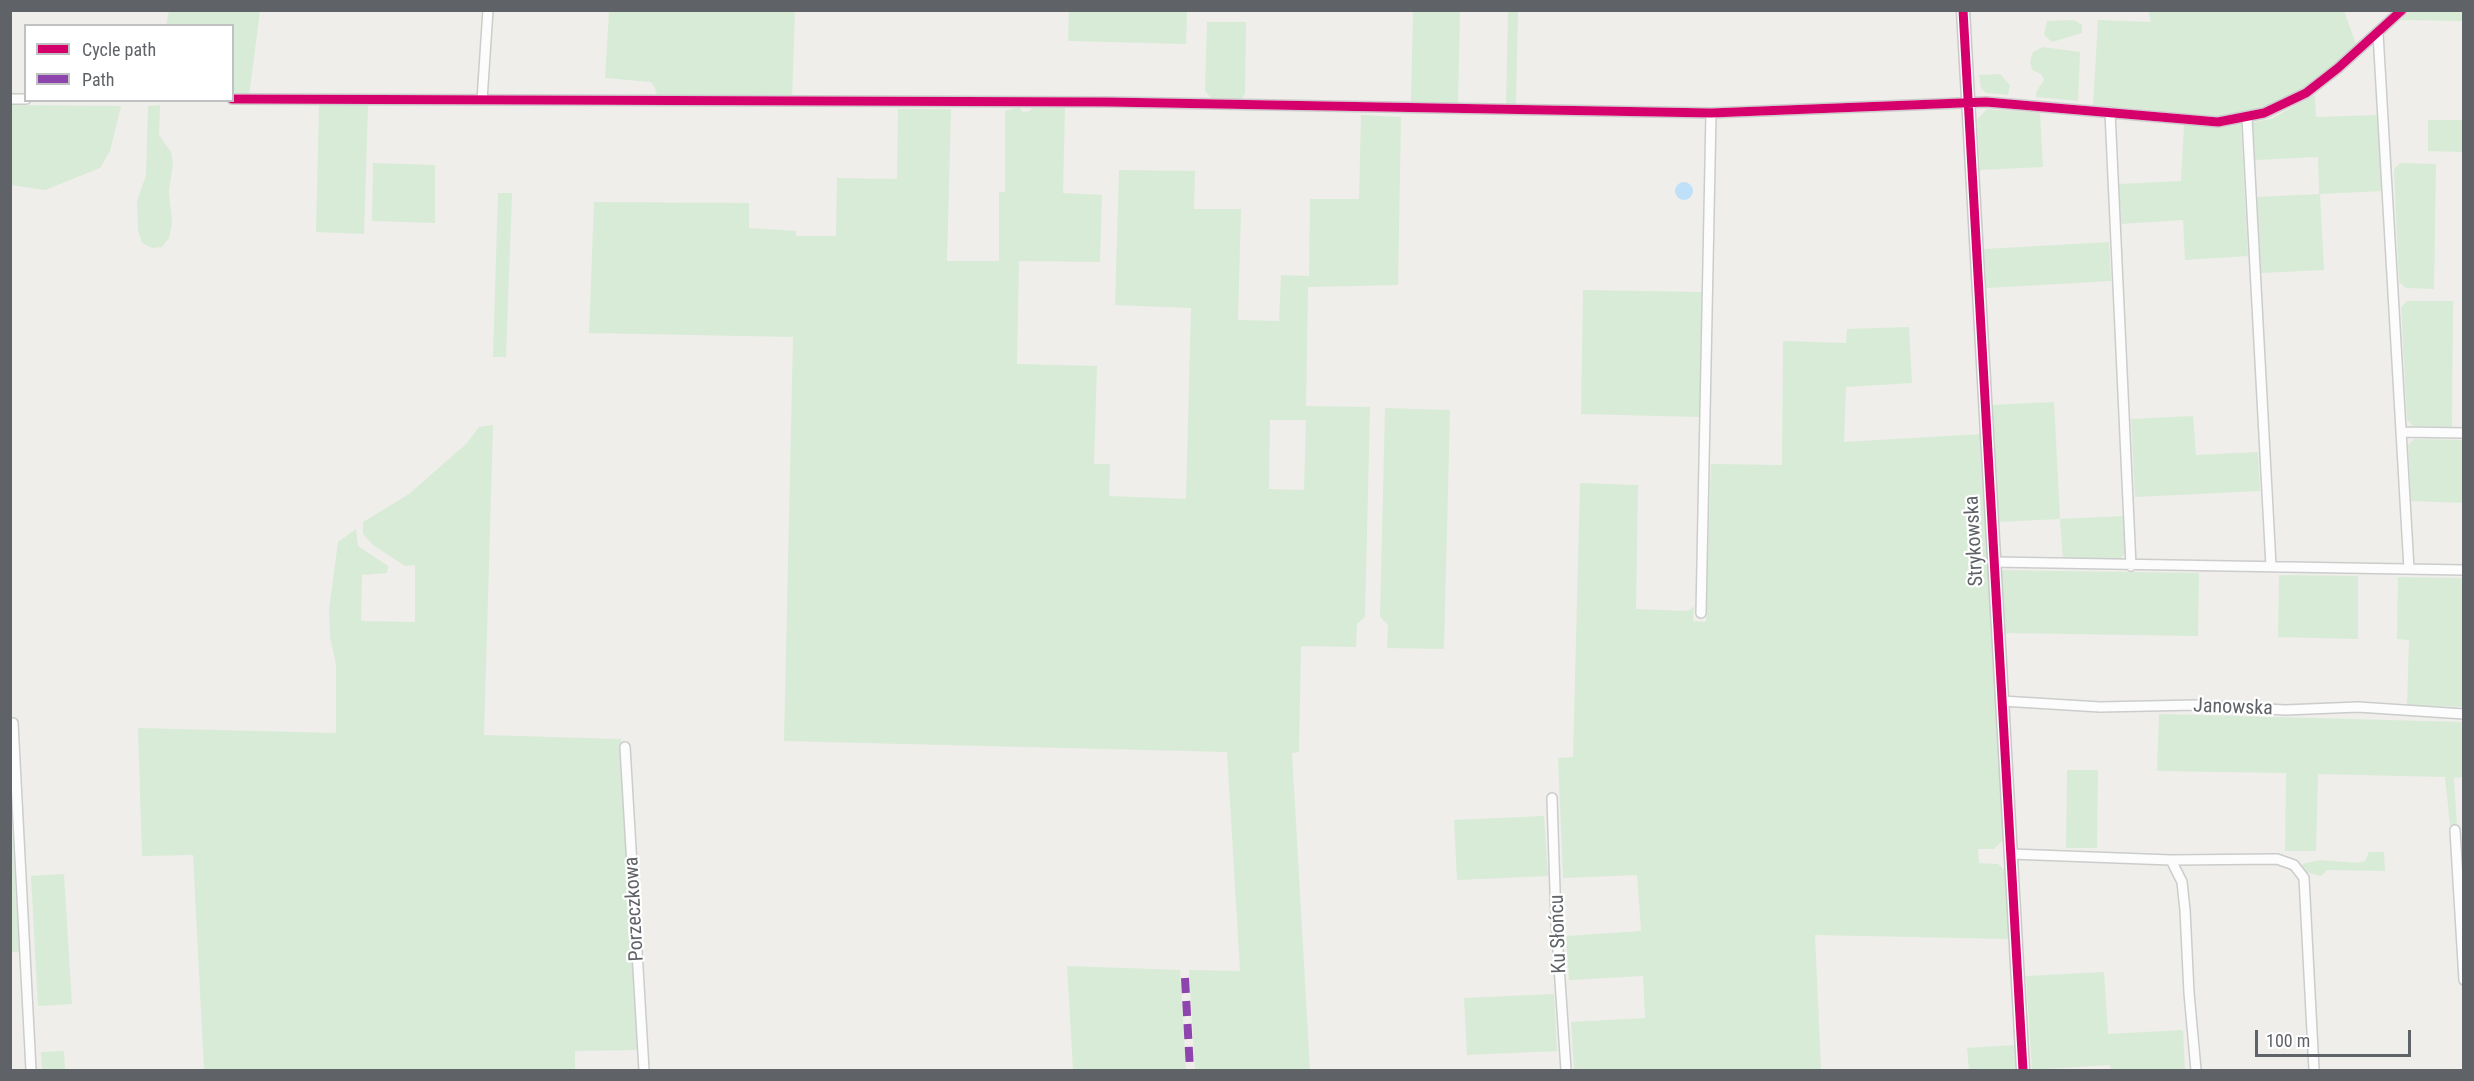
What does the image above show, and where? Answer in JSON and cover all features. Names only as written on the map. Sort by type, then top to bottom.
[{"type":"street","points":[[482,100],[488,10]]},
{"type":"street","name":"Strykowska","points":[[1963,10],[2023,1071]]},
{"type":"street","points":[[234,99],[1108,102],[1711,112],[2004,103],[2218,122],[2247,118],[2279,108],[2306,93],[2402,10]]},
{"type":"street","points":[[2378,33],[2409,569]]},
{"type":"street","points":[[1701,613],[1711,112]]},
{"type":"street","points":[[2110,112],[2131,566]]},
{"type":"street","points":[[2247,118],[2271,567]]},
{"type":"street","points":[[2401,432],[2463,433]]},
{"type":"street","points":[[1994,562],[2463,570]]},
{"type":"street","name":"Janowska","points":[[2002,701],[2100,707],[2197,705],[2285,710],[2358,707],[2463,714]]},
{"type":"street","points":[[13,723],[31,1071]]},
{"type":"street","name":"Porzeczkowa","points":[[626,747],[644,1071]]},
{"type":"street","name":"Ku Słońcu","points":[[1552,798],[1556,921],[1566,1071]]},
{"type":"street","points":[[2455,830],[2463,980]]},
{"type":"street","points":[[2011,854],[2171,860],[2277,858],[2294,865],[2302,871],[2304,878],[2314,1071]]},
{"type":"street","points":[[2171,860],[2181,882],[2185,910],[2196,1071]]},
{"type":"green space","points":[[2148,10],[2344,11],[2356,44],[2312,83],[2268,107],[2218,116],[2093,105],[2098,20],[2151,22]]},
{"type":"green space","points":[[2411,10],[2463,11],[2463,21],[2401,20]]},
{"type":"green space","points":[[169,11],[260,11],[249,96],[234,96],[234,24],[166,24]]},
{"type":"green space","points":[[609,11],[795,11],[792,97],[657,96],[651,82],[605,78]]},
{"type":"green space","points":[[1069,11],[1187,11],[1186,44],[1068,41]]},
{"type":"green space","points":[[1413,11],[1460,11],[1458,104],[1411,103]]},
{"type":"green space","points":[[1508,11],[1518,11],[1516,105],[1506,104]]},
{"type":"green space","points":[[2074,20],[2082,25],[2082,33],[2052,42],[2044,35],[2047,21]]},
{"type":"green space","points":[[1207,22],[1246,22],[1245,93],[1241,100],[1213,100],[1205,91]]},
{"type":"green space","points":[[2043,47],[2080,52],[2078,101],[2036,97],[2036,92],[2044,80],[2041,74],[2032,70],[2030,62],[2033,52]]},
{"type":"green space","points":[[2000,74],[2010,85],[2008,95],[1986,93],[1981,88],[1979,75]]},
{"type":"green space","points":[[2315,95],[2316,117],[2378,115],[2382,191],[2320,194],[2324,270],[2261,273],[2257,197],[2319,194],[2318,157],[2255,160],[2253,122],[2271,119]]},
{"type":"green space","points":[[11,105],[121,106],[110,151],[100,168],[45,190],[11,185]]},
{"type":"green space","points":[[160,105],[159,135],[171,152],[173,162],[169,191],[172,223],[169,238],[162,247],[152,248],[142,243],[138,231],[137,202],[146,175],[148,106]]},
{"type":"green space","points":[[319,105],[368,105],[364,234],[316,232]]},
{"type":"green space","points":[[1019,107],[1023,112],[1030,111],[1032,108],[1065,107],[1063,193],[1102,195],[1100,262],[1019,261],[1017,364],[1097,366],[1094,464],[1110,464],[1109,496],[1186,499],[1191,308],[1115,305],[1119,170],[1195,171],[1194,209],[1241,209],[1238,320],[1279,321],[1281,275],[1309,276],[1310,199],[1359,199],[1361,115],[1401,117],[1398,285],[1308,287],[1306,406],[1370,407],[1365,617],[1357,624],[1356,647],[1301,646],[1299,752],[1292,753],[1310,1070],[1195,1070],[1189,970],[1240,971],[1227,752],[784,741],[793,337],[589,333],[594,202],[749,203],[749,228],[796,231],[796,236],[836,236],[837,178],[897,179],[898,109],[951,109],[947,261],[999,261],[999,192],[1005,192],[1005,111]],"holes":[[[1270,420],[1306,420],[1304,490],[1269,489]]]},
{"type":"green space","points":[[1987,109],[2040,113],[2043,167],[1980,170],[1977,120]]},
{"type":"green space","points":[[2428,120],[2463,120],[2463,152],[2428,151]]},
{"type":"green space","points":[[2241,124],[2248,256],[2185,260],[2183,220],[2121,224],[2119,184],[2181,181],[2184,125],[2218,128]]},
{"type":"green space","points":[[373,163],[435,165],[435,223],[372,221]]},
{"type":"green space","points":[[2400,163],[2436,164],[2434,289],[2406,288],[2399,282],[2394,169]]},
{"type":"green space","points":[[498,193],[512,193],[506,357],[493,357]]},
{"type":"green space","points":[[2109,242],[2111,281],[1986,288],[1984,249]]},
{"type":"green space","points":[[1583,290],[1702,292],[1699,417],[1581,414]]},
{"type":"green space","points":[[2407,301],[2453,301],[2452,427],[2413,426],[2407,420],[2401,307]]},
{"type":"green space","points":[[1909,327],[1912,383],[1846,387],[1844,442],[1981,434],[2003,840],[1994,849],[1978,849],[1979,863],[1998,864],[2005,870],[2009,939],[1815,935],[1821,1070],[1574,1070],[1571,1022],[1645,1018],[1643,976],[1569,980],[1566,936],[1641,931],[1637,875],[1563,878],[1558,758],[1573,757],[1580,483],[1638,485],[1636,609],[1688,611],[1694,606],[1693,621],[1706,622],[1711,464],[1782,465],[1783,341],[1846,343],[1847,329]]},
{"type":"green space","points":[[2054,402],[2060,519],[1998,522],[1992,405]]},
{"type":"green space","points":[[1385,408],[1450,410],[1444,649],[1387,648],[1388,625],[1380,617]]},
{"type":"green space","points":[[2193,416],[2196,455],[2258,452],[2260,491],[2135,497],[2131,419]]},
{"type":"green space","points":[[493,425],[484,735],[621,739],[639,1050],[575,1051],[575,1070],[204,1070],[193,855],[142,856],[138,728],[336,733],[336,665],[330,637],[329,610],[338,542],[356,529],[358,546],[388,566],[387,573],[362,575],[361,621],[415,622],[415,565],[405,566],[373,545],[363,534],[363,522],[409,494],[467,443],[479,427]]},
{"type":"green space","points":[[2414,439],[2463,440],[2463,503],[2411,501],[2408,445]]},
{"type":"green space","points":[[2123,516],[2125,553],[2119,560],[2063,559],[2060,519]]},
{"type":"green space","points":[[2000,570],[2199,573],[2198,636],[2004,633]]},
{"type":"green space","points":[[2279,575],[2358,576],[2358,639],[2278,637]]},
{"type":"green space","points":[[2398,577],[2463,578],[2463,707],[2407,705],[2409,640],[2397,639]]},
{"type":"green space","points":[[2159,714],[2463,722],[2463,777],[2454,778],[2457,825],[2450,825],[2445,777],[2318,774],[2316,851],[2285,851],[2286,773],[2157,771]]},
{"type":"green space","points":[[2067,770],[2098,770],[2097,848],[2066,848]]},
{"type":"green space","points":[[10,793],[19,952],[10,952]]},
{"type":"green space","points":[[1544,816],[1548,876],[1457,880],[1454,820]]},
{"type":"green space","points":[[2369,852],[2384,852],[2385,871],[2327,870],[2321,876],[2305,872],[2302,864],[2319,860],[2358,863],[2365,861]]},
{"type":"green space","points":[[64,874],[72,1004],[38,1006],[31,876]]},
{"type":"green space","points":[[1067,966],[1180,970],[1186,1070],[1073,1070]]},
{"type":"green space","points":[[2104,972],[2108,1034],[2183,1030],[2185,1070],[2111,1070],[2110,1065],[2032,1070],[2026,976]]},
{"type":"green space","points":[[1554,994],[1557,1051],[1467,1055],[1464,998]]},
{"type":"green space","points":[[2015,1045],[2016,1070],[1969,1070],[1967,1048]]},
{"type":"green space","points":[[64,1051],[65,1070],[42,1070],[41,1052]]},
{"type":"water","points":[[1680,182],[1688,182],[1693,187],[1691,198],[1680,200],[1675,195],[1675,187]]},
{"type":"marked path","points":[[1185,978],[1190,1070]]},
{"type":"cycle path","points":[[1963,10],[2023,1070]]},
{"type":"cycle path","points":[[234,99],[1108,102],[1711,113],[1986,102],[2218,122],[2264,113],[2306,93],[2338,68],[2402,10]]}]
